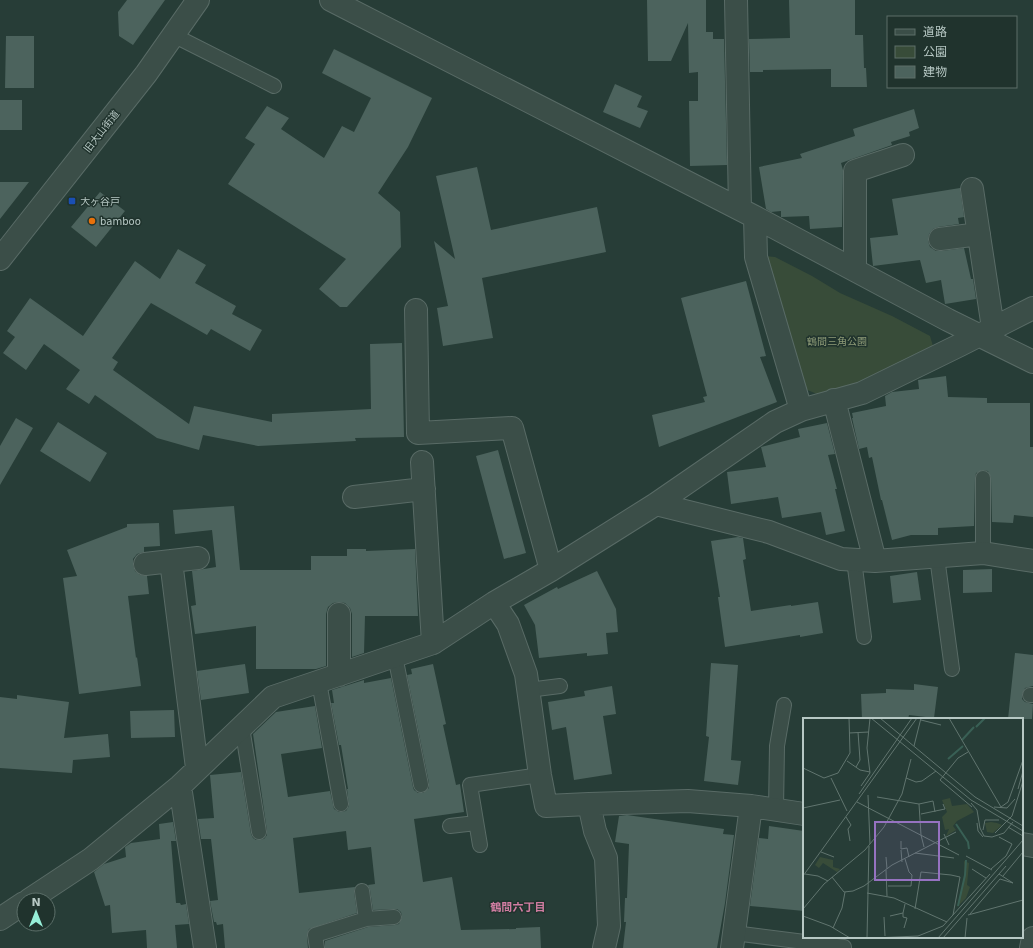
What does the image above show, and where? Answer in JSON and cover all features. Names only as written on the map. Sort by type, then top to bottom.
[{"type":"street","name":"旧大山街道","points":[[0,259],[146,74],[198,0]]},
{"type":"street","points":[[331,0],[748,213],[855,270],[986,332],[1033,362]]},
{"type":"street","points":[[736,0],[748,213],[756,257],[801,410]]},
{"type":"street","points":[[855,270],[855,170],[903,155]]},
{"type":"street","points":[[972,189],[979,234],[986,332]]},
{"type":"street","points":[[940,239],[979,234]]},
{"type":"street","points":[[41,892],[91,859],[180,786],[197,768],[273,697],[433,643],[494,603],[551,570],[656,504],[775,422],[801,410],[862,392],[1033,308]]},
{"type":"street","points":[[416,310],[418,433],[512,428],[551,570]]},
{"type":"street","points":[[834,400],[864,560]]},
{"type":"street","points":[[422,462],[433,643]]},
{"type":"street","points":[[354,497],[424,489]]},
{"type":"street","points":[[656,504],[769,532],[841,559],[864,560],[937,557],[983,553],[1033,561]]},
{"type":"street","points":[[145,564],[198,558]]},
{"type":"street","points":[[171,561],[197,768]]},
{"type":"street","points":[[494,603],[508,624],[526,674],[540,775],[546,806],[688,801],[751,806],[803,814]]},
{"type":"street","points":[[339,614],[339,675]]},
{"type":"street","points":[[180,786],[205,948]]},
{"type":"street","points":[[589,804],[595,831],[606,858],[609,926],[604,948]]},
{"type":"street","points":[[733,940],[751,806]]},
{"type":"street","points":[[1023,844],[1033,846]]},
{"type":"street","points":[[0,919],[16,908]]},
{"type":"street","points":[[1031,948],[1033,938]]},
{"type":"lane","points":[[173,36],[274,86]]},
{"type":"lane","points":[[983,478],[983,553]]},
{"type":"lane","points":[[937,557],[952,669]]},
{"type":"lane","points":[[864,560],[864,637]]},
{"type":"lane","points":[[396,656],[421,785]]},
{"type":"lane","points":[[319,682],[341,804]]},
{"type":"lane","points":[[528,690],[560,686]]},
{"type":"lane","points":[[776,810],[777,746],[784,705]]},
{"type":"lane","points":[[242,727],[259,832]]},
{"type":"lane","points":[[480,845],[470,785],[540,775]]},
{"type":"lane","points":[[450,826],[476,823]]},
{"type":"lane","points":[[362,891],[366,919]]},
{"type":"lane","points":[[317,948],[315,935],[366,919],[394,917]]},
{"type":"lane","points":[[733,940],[844,947]]},
{"type":"green space","name":"鶴間三角公園","points":[[764,256],[775,257],[812,276],[840,293],[892,316],[930,336],[933,346],[859,383],[817,394],[805,389]]},
{"type":"building","points":[[127,0],[165,0],[133,45],[119,36],[118,12]]},
{"type":"building","points":[[647,0],[706,0],[706,32],[713,32],[713,39],[724,39],[727,165],[690,166],[689,101],[698,101],[698,72],[689,73],[688,23],[671,61],[648,61]]},
{"type":"building","points":[[789,0],[855,0],[855,35],[863,35],[864,68],[866,68],[867,87],[831,87],[831,69],[763,70],[763,72],[750,72],[749,39],[790,38]]},
{"type":"building","points":[[6,36],[34,36],[34,88],[5,88]]},
{"type":"building","points":[[334,49],[432,98],[408,147],[378,193],[400,212],[401,247],[347,307],[340,307],[319,289],[346,259],[228,184],[255,144],[245,138],[267,106],[289,118],[281,129],[324,158],[342,126],[354,132],[371,98],[322,73]]},
{"type":"building","points":[[615,84],[642,96],[637,107],[648,111],[640,128],[603,112]]},
{"type":"building","points":[[0,100],[22,100],[22,130],[0,130]]},
{"type":"building","points":[[914,109],[919,128],[909,132],[910,136],[891,142],[892,145],[841,163],[843,170],[842,227],[810,229],[809,216],[781,217],[781,211],[771,212],[766,209],[759,167],[802,158],[800,154],[855,136],[853,129]]},
{"type":"building","points":[[477,167],[491,230],[597,207],[606,252],[482,278],[493,338],[443,346],[437,308],[448,306],[434,241],[455,259],[436,176]]},
{"type":"building","points":[[0,182],[29,182],[0,219]]},
{"type":"building","points":[[960,188],[964,217],[958,218],[959,224],[933,229],[929,234],[928,241],[930,247],[936,251],[964,248],[971,279],[973,279],[976,299],[945,304],[941,280],[926,283],[920,260],[873,266],[870,238],[898,235],[892,199]]},
{"type":"building","points":[[100,192],[125,211],[96,247],[71,227]]},
{"type":"building","points":[[178,249],[206,265],[195,283],[236,306],[232,314],[262,330],[250,351],[211,329],[207,335],[151,303],[112,358],[118,362],[113,370],[189,424],[194,406],[272,422],[272,414],[371,409],[370,344],[402,343],[404,437],[355,438],[356,441],[258,446],[203,435],[199,450],[157,438],[95,395],[89,404],[66,389],[80,370],[44,344],[26,370],[3,353],[15,337],[7,331],[30,298],[83,336],[135,261],[160,279]]},
{"type":"building","points":[[746,281],[766,356],[760,357],[777,402],[659,447],[652,415],[705,402],[703,397],[707,396],[681,298]]},
{"type":"building","points":[[946,376],[948,397],[987,398],[987,403],[1030,403],[1030,447],[1033,447],[1033,517],[1014,515],[1013,523],[992,522],[991,478],[988,471],[983,470],[976,473],[975,478],[974,526],[938,528],[938,535],[911,535],[892,540],[881,500],[872,457],[869,458],[867,447],[859,449],[852,413],[886,406],[885,396],[892,392],[919,389],[918,380]]},
{"type":"building","points":[[16,418],[33,428],[0,485],[0,446]]},
{"type":"building","points":[[58,422],[107,453],[90,482],[40,451]]},
{"type":"building","points":[[827,423],[835,454],[828,455],[837,489],[835,489],[845,531],[826,535],[821,512],[782,518],[778,497],[731,504],[727,472],[766,467],[761,447],[800,437],[798,429]]},
{"type":"building","points":[[498,450],[526,553],[504,559],[476,456]]},
{"type":"building","points":[[234,506],[240,570],[311,570],[311,556],[347,556],[347,549],[366,549],[366,551],[415,549],[418,616],[365,616],[364,653],[352,657],[352,614],[350,608],[345,603],[333,603],[328,607],[326,614],[326,666],[316,669],[256,669],[256,626],[195,634],[191,606],[196,605],[192,571],[216,567],[212,530],[175,534],[173,510]]},
{"type":"building","points":[[159,523],[160,546],[144,547],[144,552],[137,554],[133,559],[135,571],[140,575],[147,576],[149,594],[128,596],[141,686],[79,694],[63,578],[77,576],[67,550],[127,527],[127,524]]},
{"type":"building","points":[[738,537],[743,538],[746,559],[743,560],[751,611],[818,602],[823,633],[800,637],[800,635],[725,647],[718,597],[720,597],[711,541]]},
{"type":"building","points":[[992,569],[992,592],[963,593],[963,570]]},
{"type":"building","points":[[597,571],[616,609],[618,632],[606,633],[608,654],[587,656],[587,653],[539,658],[535,625],[524,605],[557,587],[558,589]]},
{"type":"building","points":[[917,572],[921,600],[893,603],[890,576]]},
{"type":"building","points":[[1015,653],[1033,655],[1033,686],[1025,688],[1022,695],[1022,699],[1025,702],[1033,704],[1032,719],[1008,718]]},
{"type":"building","points":[[711,663],[738,665],[731,760],[741,761],[738,785],[704,781],[709,737],[706,736]]},
{"type":"building","points":[[245,664],[249,693],[201,700],[197,671]]},
{"type":"building","points":[[433,664],[446,724],[443,725],[456,785],[460,784],[464,812],[414,819],[423,882],[452,877],[461,930],[540,927],[541,948],[325,948],[325,941],[368,927],[399,924],[402,917],[401,912],[397,909],[373,910],[368,885],[375,884],[371,847],[348,850],[346,831],[293,838],[299,893],[355,887],[354,892],[357,913],[309,929],[307,936],[308,948],[225,948],[223,924],[217,925],[216,922],[214,922],[210,901],[218,900],[211,839],[201,839],[198,819],[214,818],[210,775],[241,772],[251,834],[256,840],[264,839],[267,835],[267,831],[253,734],[276,712],[315,706],[322,748],[281,754],[288,797],[330,791],[334,809],[339,812],[346,811],[349,806],[348,789],[341,745],[339,745],[331,703],[334,703],[332,690],[364,680],[364,683],[391,678],[413,787],[418,793],[423,793],[429,788],[429,783],[407,675],[412,674],[411,669]]},
{"type":"building","points":[[914,684],[938,687],[934,718],[909,715],[908,718],[862,718],[861,694],[886,693],[886,689],[914,690]]},
{"type":"building","points":[[612,686],[616,714],[603,716],[612,774],[574,780],[566,727],[552,730],[548,702],[585,696],[584,691]]},
{"type":"building","points":[[17,695],[69,702],[64,738],[108,734],[110,757],[73,760],[72,773],[0,768],[0,697],[17,699]]},
{"type":"building","points":[[174,710],[175,737],[131,738],[130,711]]},
{"type":"building","points":[[627,815],[724,829],[723,834],[734,835],[725,903],[717,948],[623,948],[626,922],[624,922],[625,898],[627,898],[629,844],[615,842],[619,816]]},
{"type":"building","points":[[173,822],[176,841],[171,841],[176,903],[180,903],[181,905],[186,904],[189,924],[175,925],[177,948],[147,948],[146,930],[112,933],[110,905],[105,906],[94,872],[104,864],[126,857],[125,847],[131,843],[160,839],[159,824]]},
{"type":"building","points":[[769,826],[803,831],[803,911],[750,906],[759,838],[768,839]]},
{"type":"place","name":"大ヶ谷戸","points":[[72,201]]},
{"type":"place","name":"bamboo","points":[[92,221]]},
{"type":"district","name":"鶴間六丁目","points":[[518,907]]}]
